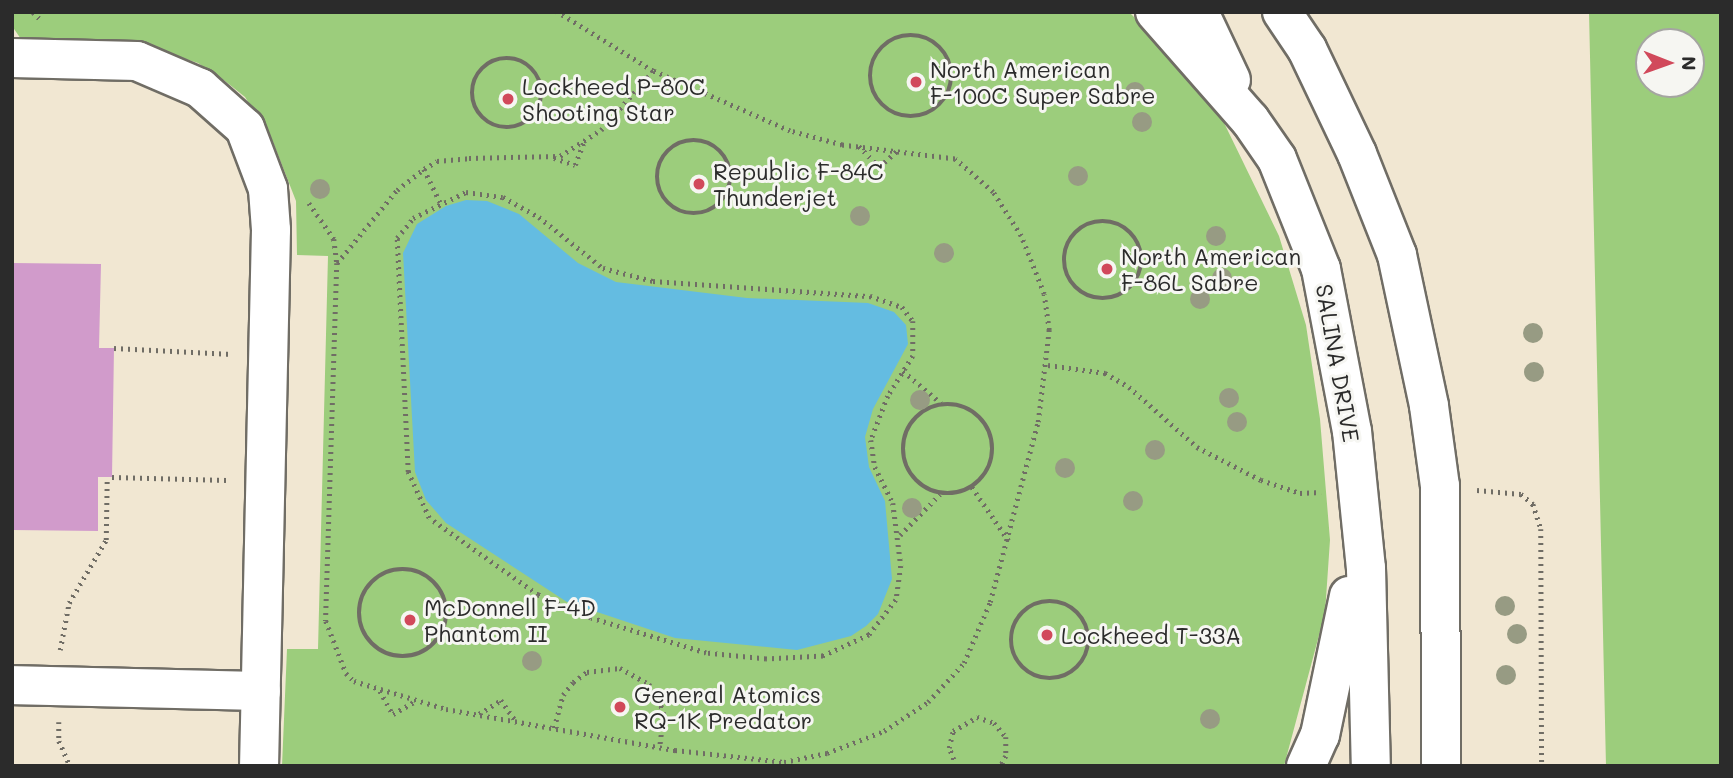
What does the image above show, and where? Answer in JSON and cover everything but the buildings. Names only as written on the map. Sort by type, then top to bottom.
[{"type":"street","name":"SALINA DRIVE","points":[[1155,12],[1251,120],[1277,159],[1321,269],[1352,431],[1360,511],[1371,766]]},
{"type":"street","points":[[1199,12],[1251,120]]},
{"type":"street","points":[[1282,12],[1307,49],[1357,154],[1397,255],[1427,394],[1440,486],[1441,766]]},
{"type":"street","points":[[12,58],[137,61],[200,88],[245,128],[268,189],[271,230],[259,766]]},
{"type":"street","points":[[1306,766],[1320,735],[1345,629],[1360,511]]},
{"type":"street","points":[[12,685],[261,691]]},
{"type":"path","points":[[33,12],[47,26]]},
{"type":"path","points":[[305,197],[334,239],[337,263],[326,621],[346,673],[354,681],[414,702],[478,715],[660,747],[784,764],[827,753],[884,731],[928,702],[964,663],[990,602],[1009,541],[1048,365],[1044,294],[1021,236],[993,192],[955,159],[859,146],[790,131],[653,71],[557,12]]},
{"type":"path","points":[[910,35],[934,43],[944,52],[952,75],[943,102],[919,117],[891,113],[873,91],[870,77],[878,53],[886,43],[910,35]]},
{"type":"path","points":[[501,58],[525,63],[540,82],[542,94],[535,115],[506,129],[486,122],[473,104],[471,92],[480,70],[501,58]]},
{"type":"path","points":[[551,157],[584,142],[601,130],[653,71]]},
{"type":"path","points":[[690,139],[715,146],[730,166],[732,180],[723,201],[704,213],[692,215],[671,206],[658,187],[657,175],[667,151],[690,139]]},
{"type":"path","points":[[337,263],[397,190],[437,161],[551,157],[575,165],[584,142]]},
{"type":"path","points":[[859,146],[879,167],[897,150]]},
{"type":"path","points":[[424,169],[440,202]]},
{"type":"path","points":[[466,192],[503,197],[539,217],[603,268],[653,281],[887,300],[901,307],[913,321],[916,341],[904,370],[888,396],[871,440],[875,467],[892,503],[899,536],[896,600],[869,635],[823,656],[766,659],[706,653],[591,618],[538,595],[472,552],[429,518],[408,472],[397,239],[413,218],[440,202],[466,192]]},
{"type":"path","points":[[1113,222],[1125,228],[1140,247],[1142,259],[1134,284],[1112,299],[1084,296],[1066,276],[1063,262],[1070,239],[1089,223],[1113,222]]},
{"type":"path","points":[[114,348],[235,354]]},
{"type":"path","points":[[899,536],[940,493],[972,486],[990,465],[991,435],[972,411],[942,404],[904,370]]},
{"type":"path","points":[[940,493],[919,484],[910,474],[903,447],[914,418],[942,404]]},
{"type":"path","points":[[70,766],[59,741],[63,620],[106,540],[110,477],[232,480]]},
{"type":"path","points":[[972,486],[1009,541]]},
{"type":"path","points":[[404,568],[430,577],[445,600],[447,613],[436,642],[410,656],[381,650],[362,627],[359,612],[368,586],[378,576],[404,568]]},
{"type":"path","points":[[1048,601],[1072,608],[1087,626],[1090,638],[1082,664],[1059,678],[1032,675],[1014,656],[1011,642],[1018,618],[1048,601]]},
{"type":"path","points":[[554,728],[563,695],[573,682],[587,672],[621,668],[649,684],[659,699],[663,714],[660,747]]},
{"type":"path","points":[[380,690],[393,713],[414,702]]},
{"type":"path","points":[[478,715],[501,700],[515,721]]},
{"type":"path","points":[[956,766],[949,748],[953,731],[977,717],[994,723],[1006,737],[1006,756],[1001,766]]},
{"type":"green space","points":[[12,12],[1129,12],[1209,92],[1279,236],[1306,325],[1320,419],[1330,540],[1325,613],[1284,766],[282,766],[287,649],[318,649],[328,256],[297,255],[296,201],[273,142],[245,97],[225,81],[198,63],[152,48],[23,42],[12,26]]},
{"type":"green space","points":[[1589,12],[1721,12],[1721,766],[1606,766]]},
{"type":"water","points":[[466,200],[487,201],[519,214],[578,263],[616,282],[747,298],[868,303],[894,312],[906,325],[908,344],[873,409],[865,437],[869,467],[885,501],[892,579],[878,614],[866,626],[851,636],[797,650],[675,638],[567,602],[446,523],[426,500],[415,472],[403,253],[417,224],[446,206]]},
{"type":"place","name":"North American F-100C Super Sabre","points":[[916,82]]},
{"type":"place","name":"Lockheed P-80C Shooting Star","points":[[508,99]]},
{"type":"place","name":"Republic F-84C Thunderjet","points":[[699,184]]},
{"type":"place","name":"North American F-86L Sabre","points":[[1107,269]]},
{"type":"place","name":"McDonnell F-4D Phantom II","points":[[410,620]]},
{"type":"place","name":"Lockheed T-33A","points":[[1047,635]]},
{"type":"place","name":"General Atomics RQ-1K Predator","points":[[620,707]]}]
